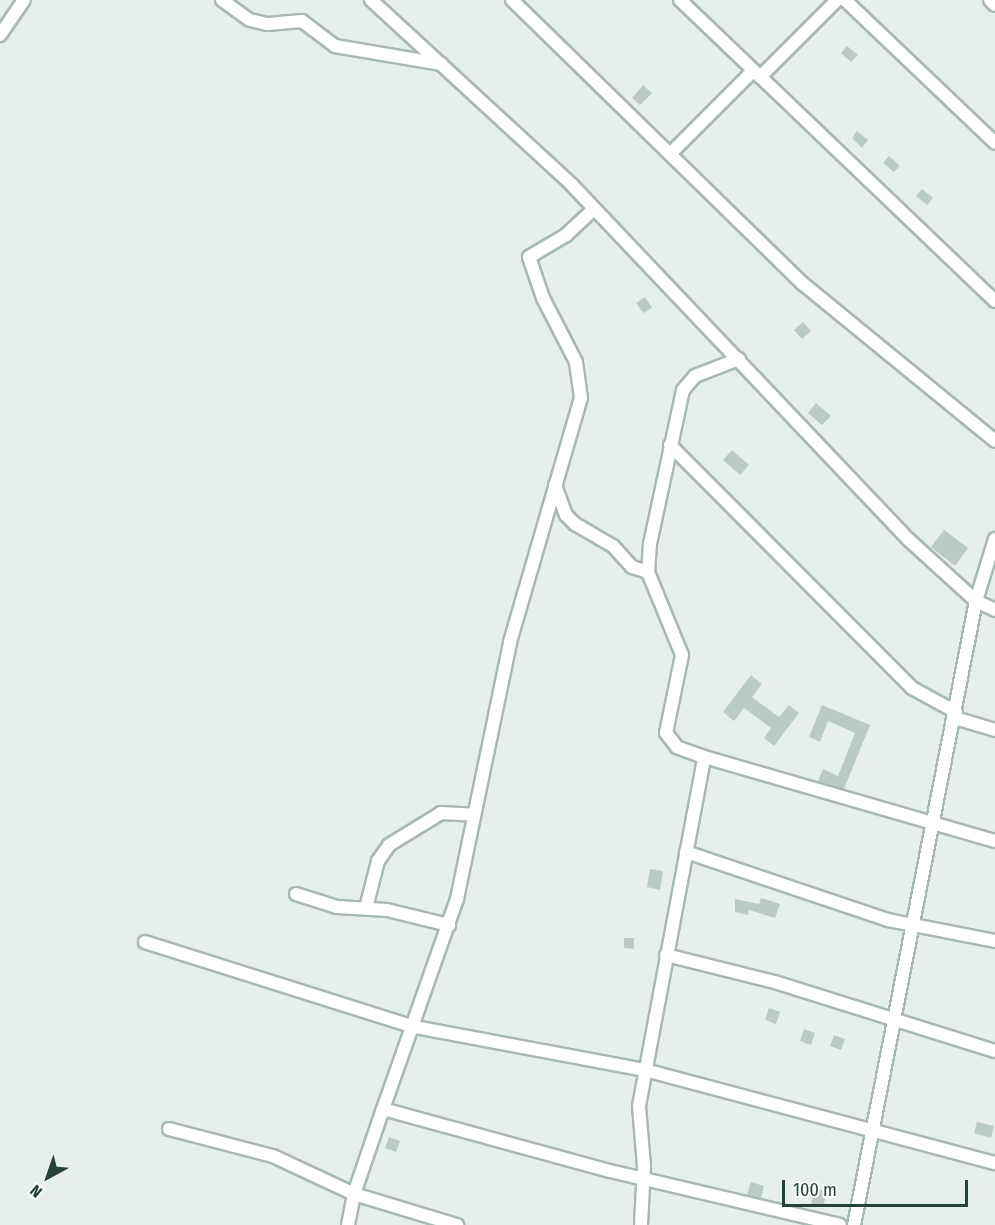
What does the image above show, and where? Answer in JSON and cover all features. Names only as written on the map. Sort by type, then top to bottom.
[{"type":"street","points":[[0,35],[24,0]]},
{"type":"street","points":[[222,0],[250,20],[268,24],[302,21],[335,46],[442,64]]},
{"type":"street","points":[[371,0],[442,64],[594,209],[909,540],[976,601],[995,610]]},
{"type":"street","points":[[512,0],[802,283],[995,441]]},
{"type":"street","points":[[680,0],[995,301]]},
{"type":"street","points":[[670,153],[837,0]]},
{"type":"street","points":[[845,0],[995,143]]},
{"type":"street","points":[[990,0],[995,5]]},
{"type":"street","points":[[348,1225],[354,1194],[449,925],[510,642],[581,398],[582,381],[543,298],[529,257],[566,234],[594,209]]},
{"type":"street","points":[[739,360],[702,372],[687,384],[680,396],[650,544],[648,572],[682,655],[666,733],[676,747],[704,757],[995,841]]},
{"type":"street","points":[[670,445],[912,688],[956,715],[995,730]]},
{"type":"street","points":[[555,485],[566,515]]},
{"type":"street","points":[[548,512],[566,515],[613,546],[632,567],[648,572]]},
{"type":"street","points":[[854,1225],[935,824],[976,601],[995,539]]},
{"type":"street","points":[[641,1225],[643,1179],[639,1106],[704,757]]},
{"type":"street","points":[[366,908],[378,861],[389,844],[441,813],[474,815]]},
{"type":"street","points":[[686,852],[845,907],[995,940]]},
{"type":"street","points":[[296,894],[337,907],[366,908],[449,925]]},
{"type":"street","points":[[145,942],[415,1026],[645,1070],[872,1128],[995,1163]]},
{"type":"street","points":[[666,956],[778,983],[894,1022],[995,1051]]},
{"type":"street","points":[[383,1109],[643,1179],[840,1225]]},
{"type":"street","points":[[169,1129],[273,1156],[354,1194],[457,1225]]},
{"type":"building","points":[[847,46],[858,55],[851,62],[841,53]]},
{"type":"building","points":[[643,85],[652,93],[640,105],[632,98]]},
{"type":"building","points":[[857,131],[868,140],[862,148],[852,138]]},
{"type":"building","points":[[889,156],[900,166],[894,172],[883,163]]},
{"type":"building","points":[[922,189],[933,198],[927,205],[916,196]]},
{"type":"building","points":[[645,297],[652,308],[643,313],[636,303]]},
{"type":"building","points":[[803,322],[811,331],[802,339],[794,330]]},
{"type":"building","points":[[816,403],[831,416],[822,425],[808,413]]},
{"type":"building","points":[[732,450],[749,465],[740,475],[723,460]]},
{"type":"building","points":[[944,530],[968,548],[955,566],[931,547]]},
{"type":"building","points":[[751,675],[762,684],[752,697],[779,717],[789,705],[799,713],[774,746],[764,738],[771,728],[744,708],[734,721],[723,712]]},
{"type":"building","points":[[822,705],[870,725],[844,789],[818,781],[823,769],[838,776],[855,733],[828,721],[820,742],[809,737]]},
{"type":"building","points":[[650,869],[663,871],[660,890],[647,887]]},
{"type":"building","points":[[761,898],[780,904],[775,918],[749,910],[748,915],[735,912],[735,899],[759,904]]},
{"type":"building","points":[[624,938],[634,938],[634,949],[624,948]]},
{"type":"building","points":[[769,1008],[780,1012],[776,1024],[765,1020]]},
{"type":"building","points":[[804,1029],[815,1033],[811,1045],[800,1041]]},
{"type":"building","points":[[834,1035],[845,1039],[841,1050],[830,1046]]},
{"type":"building","points":[[977,1122],[994,1126],[991,1138],[974,1133]]},
{"type":"building","points":[[389,1137],[400,1141],[396,1152],[385,1148]]},
{"type":"building","points":[[751,1182],[764,1186],[761,1198],[747,1195]]},
{"type":"building","points":[[815,1188],[827,1191],[823,1207],[811,1204]]}]
